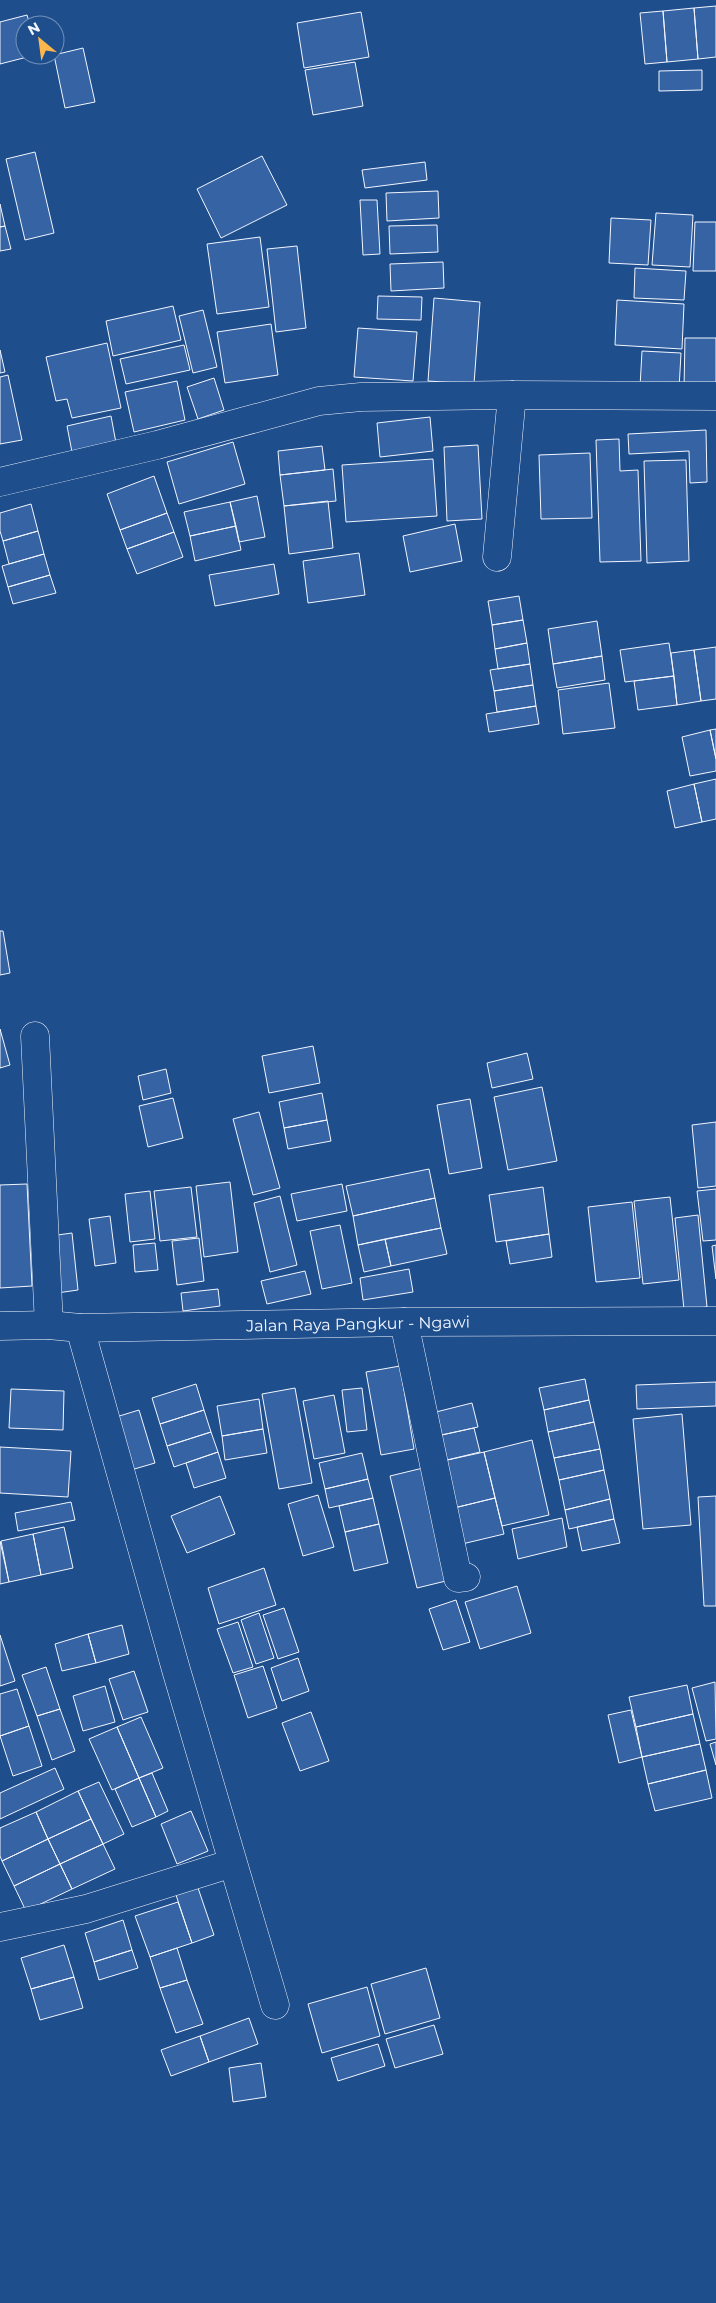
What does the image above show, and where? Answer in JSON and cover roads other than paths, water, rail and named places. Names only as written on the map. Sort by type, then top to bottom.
[{"type":"street","points":[[497,557],[512,395]]},
{"type":"street","points":[[0,482],[157,445],[319,402],[361,398],[512,395],[716,396]]},
{"type":"street","points":[[35,1036],[49,1325]]},
{"type":"street","name":"Jalan Raya Pangkur - Ngawi","points":[[0,1326],[49,1325],[80,1328],[404,1322],[716,1321]]},
{"type":"street","points":[[404,1322],[458,1578],[466,1577]]},
{"type":"street","points":[[80,1328],[176,1673],[275,2005]]},
{"type":"street","points":[[0,1927],[86,1909],[233,1863]]}]
